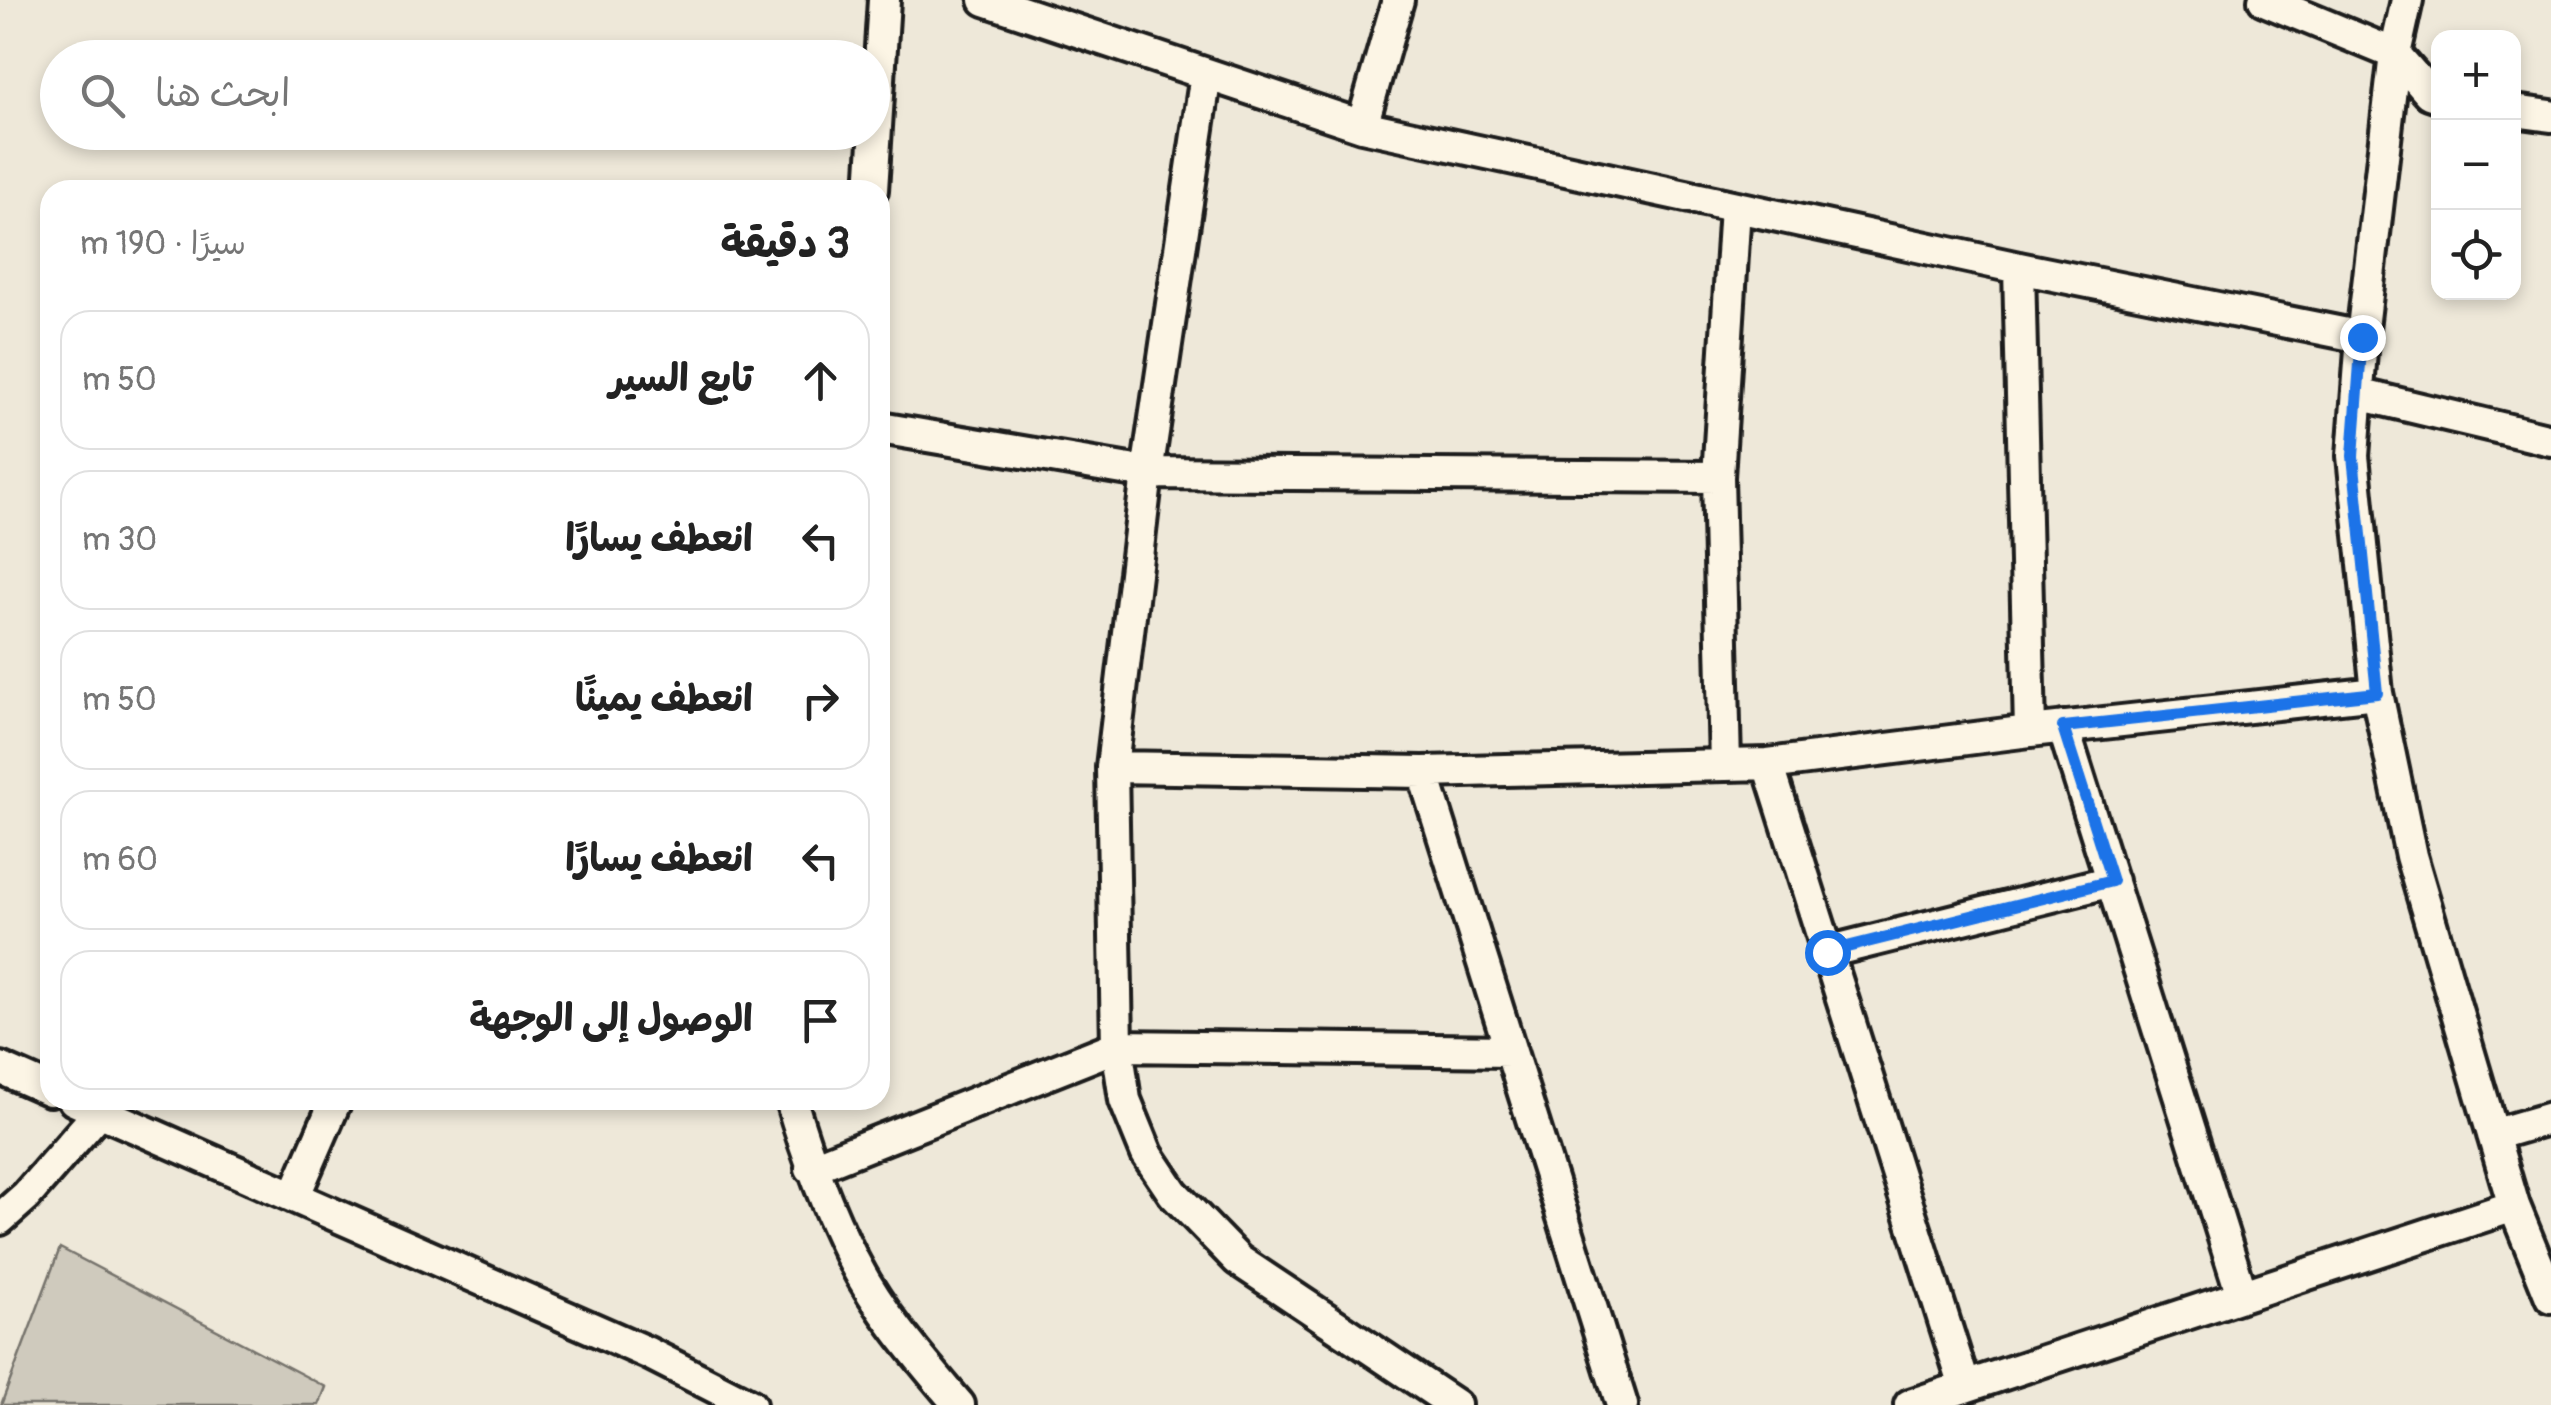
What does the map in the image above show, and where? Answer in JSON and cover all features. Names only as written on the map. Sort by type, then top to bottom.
[{"type":"street","points":[[881,40],[884,0]]},
{"type":"street","points":[[985,0],[1362,126],[2019,268],[2362,337]]},
{"type":"street","points":[[1362,126],[1398,0]]},
{"type":"street","points":[[2264,0],[2396,54],[2431,94]]},
{"type":"street","points":[[2407,0],[2396,54],[2362,337],[2353,456],[2377,693],[2411,856],[2514,1206],[2551,1297]]},
{"type":"street","points":[[1206,74],[1147,472],[1112,767],[1118,1046],[1125,1100],[1147,1154],[1172,1193],[1238,1260],[1455,1405]]},
{"type":"street","points":[[2521,111],[2551,116]]},
{"type":"street","points":[[873,180],[875,150]]},
{"type":"street","points":[[1725,765],[1718,477],[1735,207]]},
{"type":"street","points":[[2019,268],[2030,731]]},
{"type":"street","points":[[2358,394],[2551,440]]},
{"type":"street","points":[[890,430],[1147,472],[1718,477]]},
{"type":"street","points":[[1112,767],[1423,772],[1768,764],[2377,693]]},
{"type":"street","points":[[2063,727],[2242,1295]]},
{"type":"street","points":[[1768,764],[1965,1386]]},
{"type":"street","points":[[1423,772],[1622,1405]]},
{"type":"street","points":[[1827,952],[2112,881]]},
{"type":"street","points":[[811,1168],[1118,1046],[1510,1051]]},
{"type":"street","points":[[0,1068],[40,1086]]},
{"type":"street","points":[[0,1219],[26,1196],[84,1110]]},
{"type":"street","points":[[96,1110],[648,1353],[750,1405]]},
{"type":"street","points":[[294,1197],[332,1110]]},
{"type":"street","points":[[794,1110],[811,1168],[854,1263],[910,1348],[960,1405]]},
{"type":"street","points":[[2493,1135],[2551,1118]]},
{"type":"street","points":[[1910,1405],[2514,1206]]},
{"type":"shaded area","points":[[60,1248],[326,1387],[319,1405],[1,1405]]},
{"type":"route","points":[[1827,952],[2112,881],[2063,727],[2377,693],[2353,456],[2362,337]]}]
